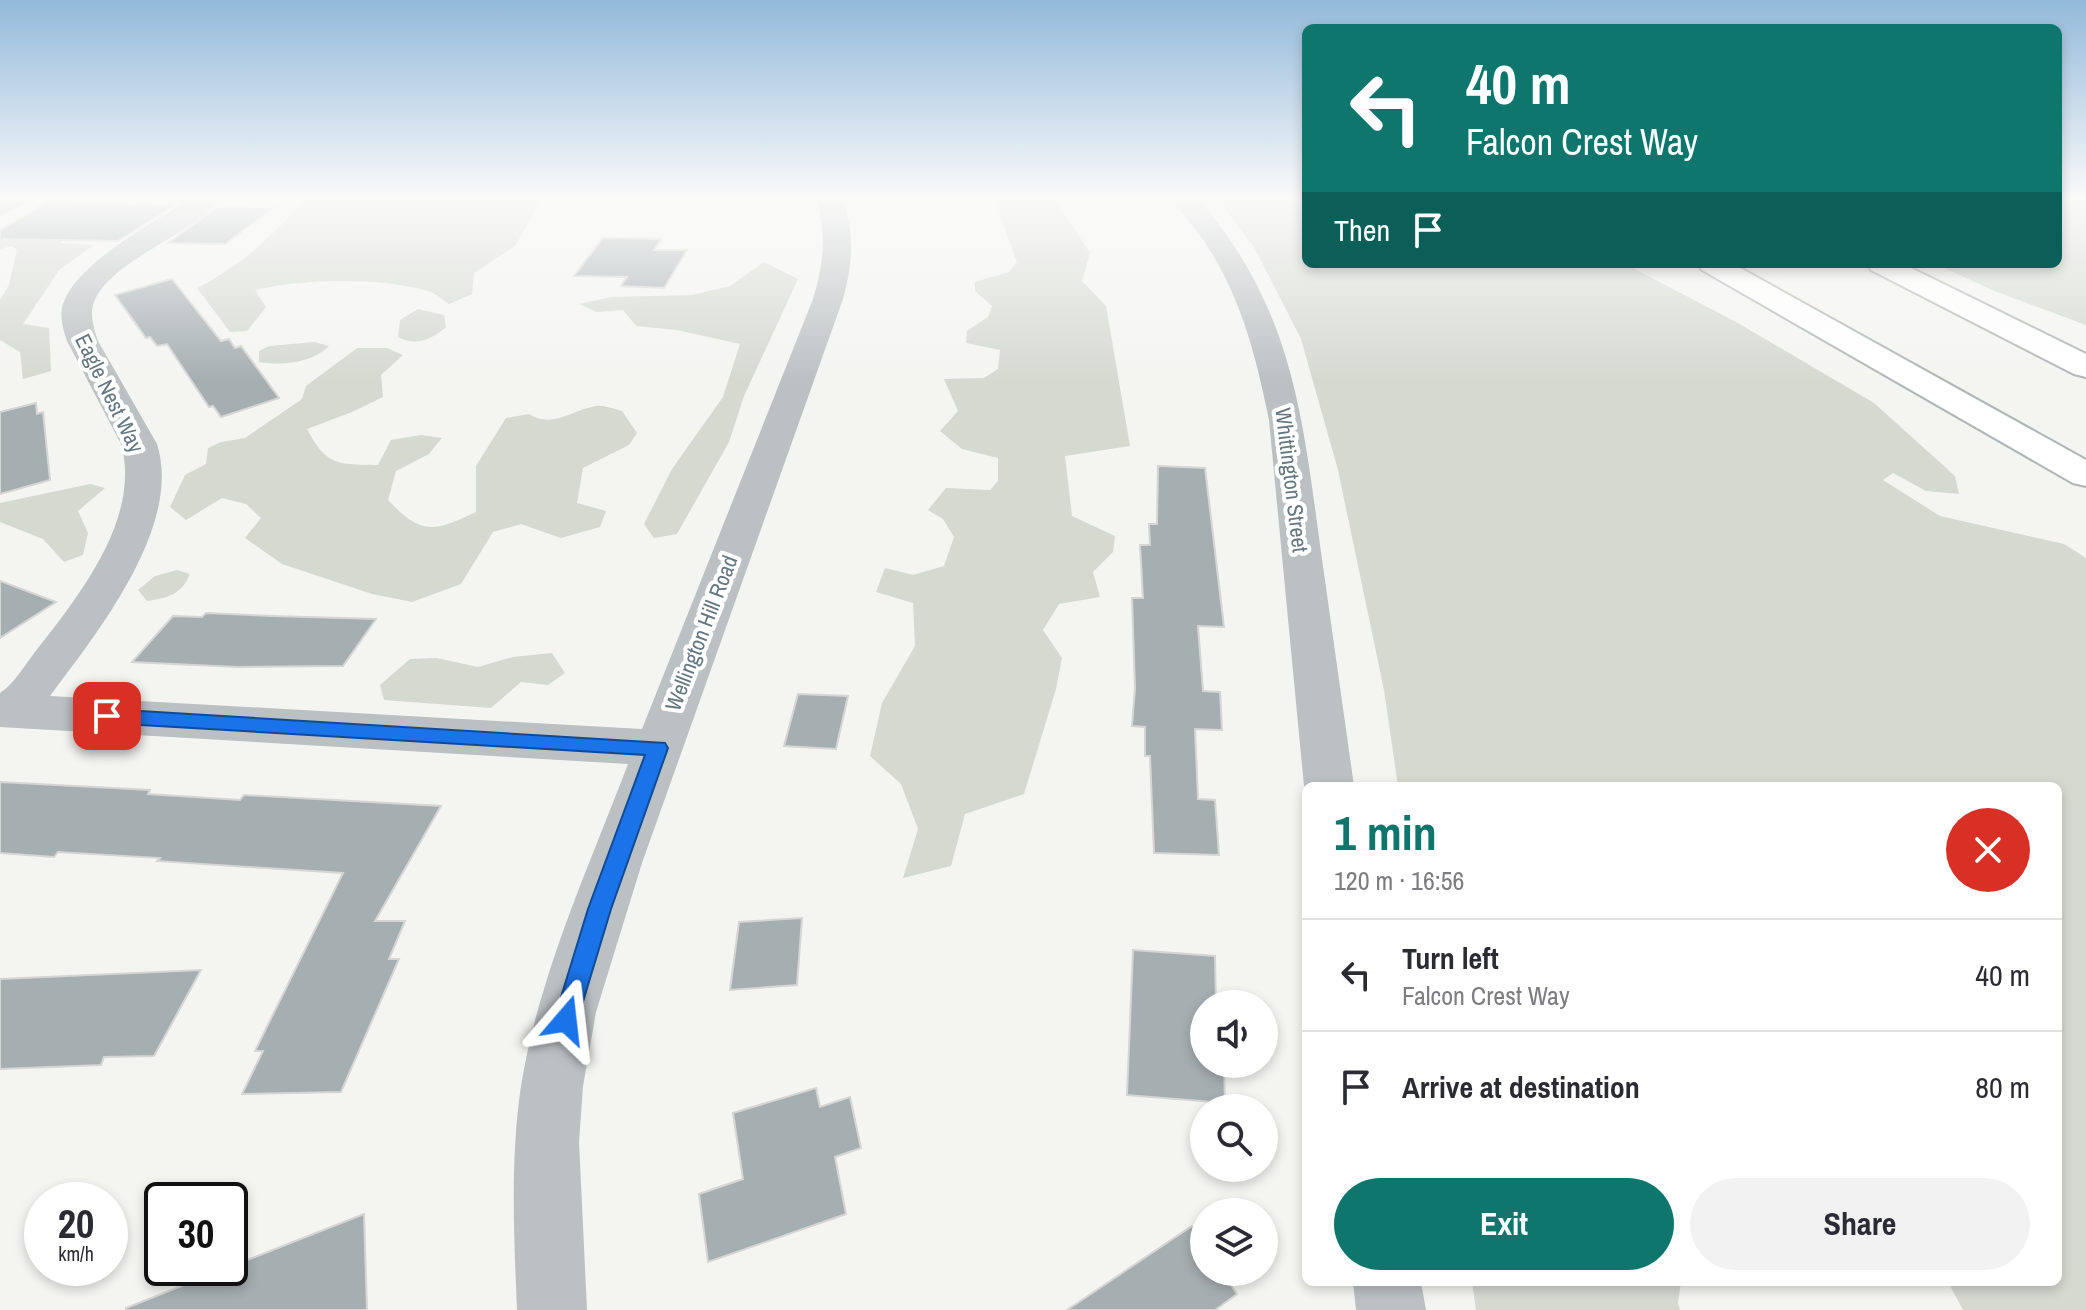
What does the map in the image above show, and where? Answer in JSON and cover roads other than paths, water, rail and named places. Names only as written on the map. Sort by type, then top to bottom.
[{"type":"highway","points":[[1719,268],[2086,475]]},
{"type":"highway","points":[[1889,268],[2086,367]]},
{"type":"street","name":"Eagle Nest Way","points":[[7,710],[85,617],[108,581],[132,524],[143,486],[144,464],[139,441],[77,329],[77,306],[92,281],[120,259]]},
{"type":"street","name":"Wellington Hill Road","points":[[552,1310],[546,1176],[552,1086],[566,1020],[599,909],[828,299],[838,259]]},
{"type":"street","name":"Whittington Street","points":[[1231,259],[1253,298],[1274,360],[1286,420],[1329,782]]},
{"type":"street","points":[[7,710],[658,748]]},
{"type":"street","points":[[1388,1286],[1391,1310]]}]
